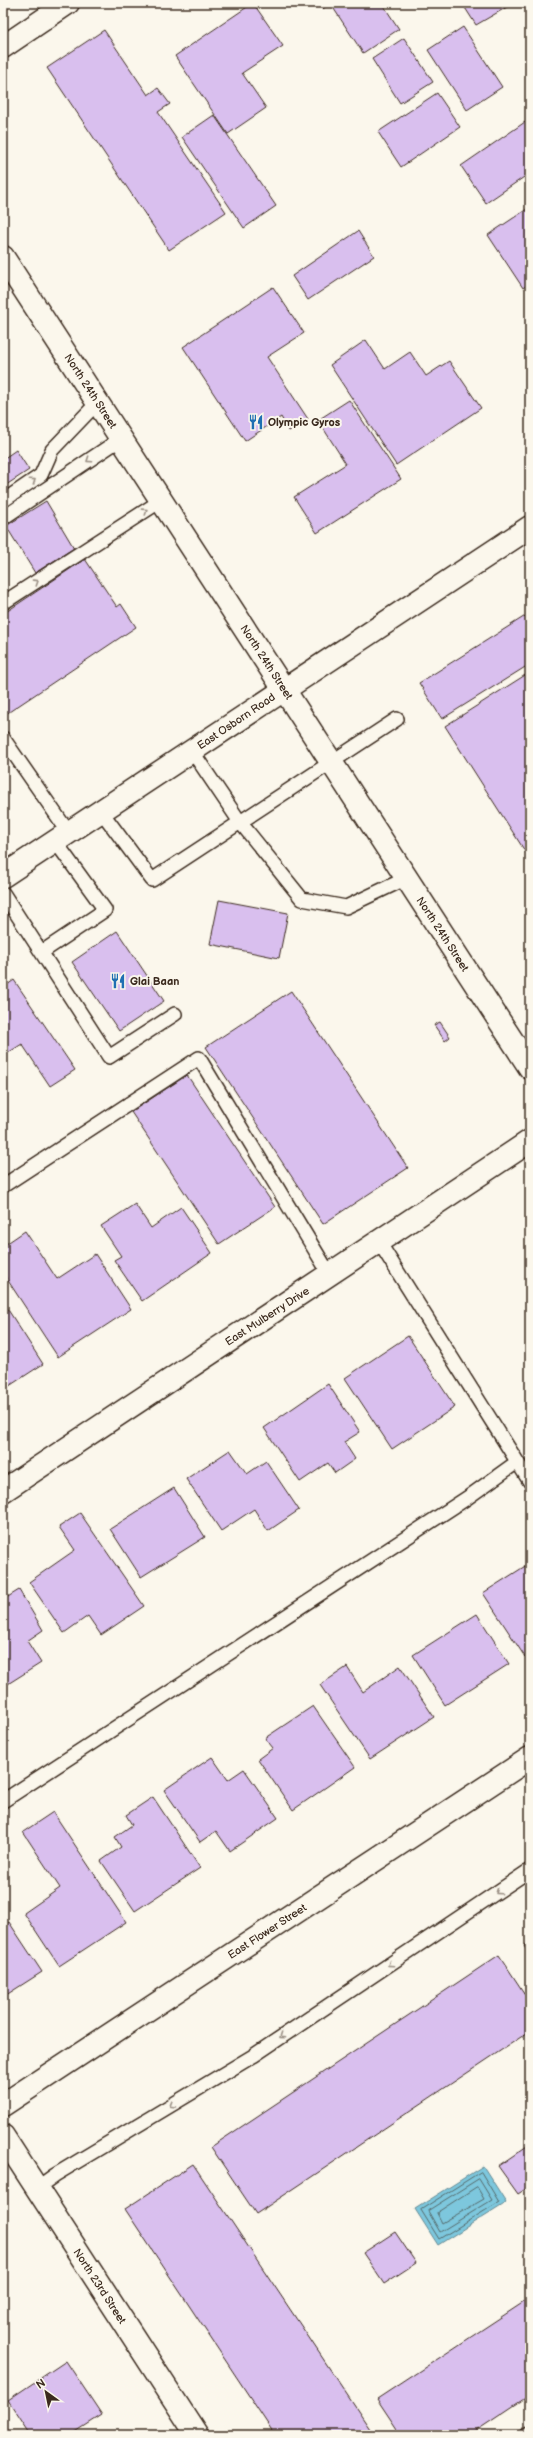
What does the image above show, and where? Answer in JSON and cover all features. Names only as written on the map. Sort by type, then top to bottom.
[{"type":"street","points":[[3,47],[68,3]]},
{"type":"street","name":"North 24th Street","points":[[3,258],[122,438],[530,1068]]},
{"type":"street","name":"East Osborn Road","points":[[3,876],[530,527]]},
{"type":"street","name":"East Mulberry Drive","points":[[3,1491],[530,1141]]},
{"type":"street","name":"East Flower Street","points":[[3,2105],[529,1761]]},
{"type":"street","name":"North 23rd Street","points":[[3,2136],[197,2435]]},
{"type":"lane","points":[[3,501],[41,475],[52,450],[98,402]]},
{"type":"lane","points":[[3,518],[122,438]]},
{"type":"lane","points":[[3,603],[162,500]]},
{"type":"lane","points":[[101,811],[152,880],[397,719]]},
{"type":"lane","points":[[3,738],[105,910],[42,952]]},
{"type":"lane","points":[[192,751],[240,822],[302,899],[346,908],[407,878]]},
{"type":"lane","points":[[3,893],[110,1058],[175,1014]]},
{"type":"lane","points":[[3,1186],[199,1058],[330,1275]]},
{"type":"lane","points":[[379,1242],[530,1482]]},
{"type":"lane","points":[[3,1801],[467,1498],[517,1462]]},
{"type":"lane","points":[[37,2188],[55,2175],[253,2056],[530,1870]]},
{"type":"water","points":[[483,2166],[506,2202],[438,2245],[415,2209]]},
{"type":"building","points":[[253,3],[283,46],[242,73],[266,108],[228,134],[175,56]]},
{"type":"building","points":[[319,3],[330,3],[323,9]]},
{"type":"building","points":[[330,3],[382,3],[399,29],[363,53]]},
{"type":"building","points":[[462,3],[505,3],[507,7],[476,25]]},
{"type":"building","points":[[463,27],[502,87],[467,110],[428,50]]},
{"type":"building","points":[[104,30],[148,95],[158,88],[170,104],[158,112],[226,212],[169,250],[47,68]]},
{"type":"building","points":[[404,38],[433,82],[400,103],[372,59]]},
{"type":"building","points":[[437,93],[460,127],[401,167],[378,132]]},
{"type":"building","points":[[214,115],[276,206],[244,228],[182,137]]},
{"type":"building","points":[[525,122],[530,130],[530,173],[486,203],[461,166]]},
{"type":"building","points":[[530,207],[530,283],[523,288],[488,235]]},
{"type":"building","points":[[358,231],[374,256],[308,300],[292,276]]},
{"type":"building","points":[[273,287],[304,333],[267,357],[308,419],[289,431],[281,417],[245,441],[183,347]]},
{"type":"building","points":[[366,340],[385,369],[410,352],[426,376],[449,361],[481,408],[396,465],[330,365]]},
{"type":"building","points":[[349,400],[401,479],[317,533],[294,497],[346,464],[318,420]]},
{"type":"building","points":[[16,450],[29,470],[3,487],[3,459]]},
{"type":"building","points":[[46,501],[74,548],[35,573],[6,526]]},
{"type":"building","points":[[85,559],[117,607],[121,604],[136,627],[3,716],[3,614]]},
{"type":"building","points":[[530,613],[530,664],[442,719],[419,683]]},
{"type":"building","points":[[530,672],[530,859],[445,726]]},
{"type":"building","points":[[219,900],[288,913],[279,958],[210,944]]},
{"type":"building","name":"Glai Baan","points":[[117,931],[164,1001],[119,1031],[72,962]]},
{"type":"building","points":[[14,980],[75,1070],[50,1086],[22,1044],[3,1056],[3,988]]},
{"type":"building","points":[[291,991],[408,1168],[323,1224],[206,1047]]},
{"type":"building","points":[[440,1022],[450,1037],[445,1041],[434,1025]]},
{"type":"building","points":[[187,1075],[275,1207],[219,1244],[131,1112]]},
{"type":"building","points":[[135,1204],[151,1228],[181,1207],[212,1253],[142,1301],[114,1260],[121,1256],[101,1226]]},
{"type":"building","points":[[25,1231],[57,1279],[95,1254],[131,1309],[58,1357],[3,1273],[3,1246]]},
{"type":"building","points":[[3,1302],[43,1364],[3,1390]]},
{"type":"building","points":[[408,1336],[455,1407],[392,1449],[345,1378]]},
{"type":"building","points":[[328,1384],[360,1432],[344,1442],[355,1459],[335,1473],[328,1463],[300,1482],[264,1428]]},
{"type":"building","points":[[230,1450],[247,1474],[266,1461],[299,1510],[268,1531],[254,1509],[221,1531],[186,1479]]},
{"type":"building","points":[[174,1488],[205,1537],[141,1577],[110,1529]]},
{"type":"building","points":[[80,1513],[144,1606],[101,1635],[88,1616],[64,1633],[29,1582],[75,1550],[59,1527]]},
{"type":"building","points":[[530,1563],[530,1653],[525,1657],[483,1593]]},
{"type":"building","points":[[19,1590],[43,1630],[27,1641],[41,1663],[3,1687],[3,1600]]},
{"type":"building","points":[[477,1614],[509,1664],[445,1705],[413,1655]]},
{"type":"building","points":[[400,1666],[434,1717],[370,1759],[320,1685],[347,1667],[363,1692]]},
{"type":"building","points":[[313,1706],[355,1767],[293,1810],[258,1759],[273,1748],[265,1738]]},
{"type":"building","points":[[212,1757],[228,1780],[244,1769],[278,1818],[230,1851],[216,1831],[200,1842],[164,1790]]},
{"type":"building","points":[[153,1797],[200,1868],[135,1911],[101,1861],[121,1847],[115,1837],[132,1825],[126,1815]]},
{"type":"building","points":[[53,1812],[126,1922],[59,1966],[24,1913],[60,1888],[23,1832]]},
{"type":"building","points":[[9,1922],[42,1972],[3,1997],[3,1926]]},
{"type":"building","points":[[530,1941],[530,1955],[524,1946]]},
{"type":"building","points":[[499,1955],[530,2002],[530,2031],[256,2214],[211,2147]]},
{"type":"building","points":[[530,2144],[530,2186],[518,2194],[498,2166]]},
{"type":"building","points":[[193,2164],[374,2435],[275,2435],[125,2209]]},
{"type":"building","points":[[395,2232],[416,2263],[384,2284],[363,2253]]},
{"type":"building","points":[[530,2298],[530,2395],[470,2435],[401,2435],[377,2399]]},
{"type":"building","points":[[66,2361],[102,2415],[71,2435],[31,2435],[8,2400]]},
{"type":"place","name":"Olympic Gyros","points":[[256,422]]},
{"type":"place","name":"Glai Baan","points":[[118,981]]}]
